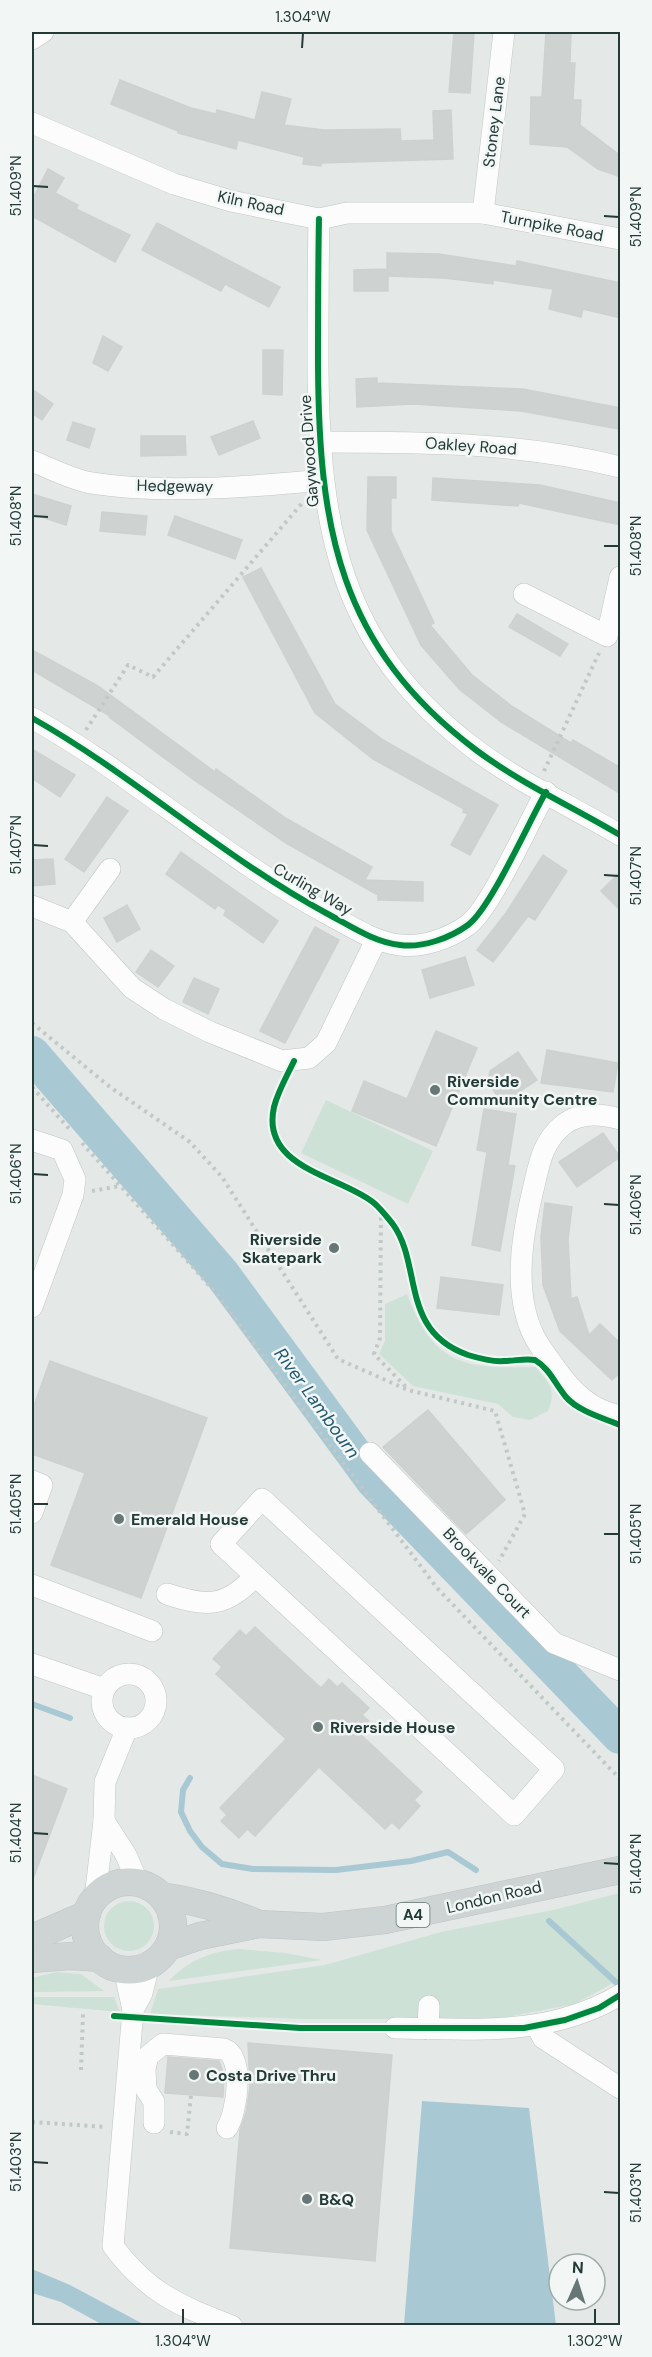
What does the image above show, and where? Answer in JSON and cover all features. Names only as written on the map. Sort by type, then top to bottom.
[{"type":"main road","name":"London Road","points":[[32,1959],[70,1956],[135,1960],[200,1936],[259,1924],[323,1927],[365,1923],[621,1870]]},
{"type":"main road","name":"A4","points":[[138,1883],[162,1896]]},
{"type":"main road","points":[[32,1938],[91,1906],[114,1884],[138,1883]]},
{"type":"main road","points":[[91,1906],[87,1938],[135,1960],[172,1934],[173,1921],[162,1896]]},
{"type":"main road","name":"London Road","points":[[162,1896],[192,1900],[223,1908],[259,1924]]},
{"type":"street","points":[[32,39],[43,32]]},
{"type":"street","name":"Stoney Lane","points":[[483,213],[504,32]]},
{"type":"street","name":"Kiln Road","points":[[32,123],[174,184],[231,201],[319,219],[347,213],[483,213]]},
{"type":"street","name":"Turnpike Road","points":[[483,213],[621,239]]},
{"type":"street","name":"Gaywood Drive","points":[[319,219],[319,442],[322,480],[339,563],[364,621],[386,658],[418,699],[442,722],[477,751],[621,836]]},
{"type":"street","name":"Oakley Road","points":[[319,442],[448,443],[504,447],[584,458],[621,467]]},
{"type":"street","name":"Hedgeway","points":[[32,461],[90,483],[131,486],[258,487],[322,480]]},
{"type":"street","points":[[524,594],[607,636],[621,577]]},
{"type":"street","name":"Curling Way","points":[[32,718],[77,743],[259,874],[376,940],[401,946],[428,943],[451,936],[471,923],[488,900],[541,789]]},
{"type":"street","points":[[72,921],[110,868]]},
{"type":"street","points":[[32,906],[72,921],[140,993],[210,1032],[282,1061],[309,1058],[326,1042],[376,940]]},
{"type":"street","points":[[621,1119],[594,1115],[578,1117],[564,1124],[546,1145],[524,1226],[522,1285],[535,1338],[575,1394],[598,1410],[621,1416]]},
{"type":"street","points":[[32,1140],[62,1150],[75,1179],[73,1195],[32,1307]]},
{"type":"street","name":"Brookvale Court","points":[[370,1453],[554,1643],[621,1670]]},
{"type":"street","points":[[32,1481],[42,1485],[32,1513]]},
{"type":"street","points":[[262,1499],[554,1769],[514,1815],[255,1576],[221,1544],[262,1499]]},
{"type":"street","points":[[167,1594],[204,1603],[220,1603],[244,1588],[255,1576]]},
{"type":"street","points":[[32,1586],[152,1632]]},
{"type":"street","points":[[32,1664],[104,1689]]},
{"type":"street","points":[[124,1674],[140,1675],[154,1689],[157,1700],[151,1718],[144,1724],[127,1728],[115,1724],[103,1708],[104,1689],[116,1677],[124,1674]]},
{"type":"street","points":[[91,1906],[104,1821],[105,1782],[127,1728]]},
{"type":"street","points":[[104,1821],[126,1855],[138,1883]]},
{"type":"street","points":[[135,1960],[142,1993],[133,2010],[113,2246],[130,2269],[151,2288],[189,2310],[232,2325]]},
{"type":"street","points":[[395,2028],[537,2026],[599,2008],[618,1996]]},
{"type":"street","points":[[428,2029],[429,2006]]},
{"type":"street","points":[[537,2026],[543,2038],[621,2088]]},
{"type":"street","points":[[154,2123],[154,2102],[146,2089],[146,2069],[148,2056],[164,2044],[224,2049],[232,2053],[237,2062],[234,2112],[227,2128]]},
{"type":"path","points":[[77,743],[128,665],[153,677],[322,480]]},
{"type":"path","points":[[541,789],[607,636]]},
{"type":"path","points":[[32,1023],[110,1087],[190,1142],[222,1177],[338,1359],[408,1390],[495,1411],[525,1514],[499,1561],[505,1570]]},
{"type":"path","points":[[32,1087],[216,1293],[437,1588],[621,1779]]},
{"type":"path","points":[[73,1195],[120,1186]]},
{"type":"path","points":[[375,1203],[387,1217]]},
{"type":"path","points":[[381,1210],[380,1338],[374,1354],[408,1390]]},
{"type":"path","points":[[81,2070],[83,2014]]},
{"type":"path","points":[[32,2122],[110,2127]]},
{"type":"green space","points":[[326,1100],[433,1151],[408,1204],[301,1153]]},
{"type":"green space","points":[[407,1294],[428,1336],[441,1349],[455,1358],[489,1367],[536,1367],[552,1392],[548,1411],[530,1420],[513,1417],[498,1404],[413,1386],[379,1354],[385,1341],[385,1304]]},
{"type":"green space","points":[[620,1893],[620,1979],[575,2004],[496,2019],[305,2019],[150,2014],[158,1989],[325,1965],[441,1932],[553,1910]]},
{"type":"green space","points":[[129,1901],[138,1903],[149,1912],[154,1926],[152,1935],[143,1946],[129,1951],[120,1949],[109,1940],[104,1926],[106,1917],[115,1906]]},
{"type":"green space","points":[[238,1949],[286,1953],[322,1960],[169,1981],[184,1968],[201,1958]]},
{"type":"green space","points":[[56,1972],[81,1974],[104,1991],[32,1992],[32,1978]]},
{"type":"green space","points":[[32,1997],[114,1997],[120,2012],[32,2004]]},
{"type":"water","points":[[422,2101],[529,2108],[547,2253],[547,2312],[554,2312],[556,2325],[404,2325]]},
{"type":"water","points":[[32,2269],[70,2285],[145,2325],[103,2325],[61,2302],[32,2293]]},
{"type":"building","points":[[454,32],[474,32],[470,93],[449,92]]},
{"type":"building","points":[[546,32],[571,32],[570,63],[575,63],[573,100],[581,100],[580,125],[621,156],[621,177],[598,169],[567,147],[530,144],[531,97],[542,97]]},
{"type":"building","points":[[120,80],[191,108],[216,114],[217,110],[255,120],[262,92],[291,99],[284,125],[324,130],[400,129],[401,141],[434,140],[433,111],[451,110],[453,159],[321,163],[321,166],[303,164],[304,157],[238,140],[236,149],[178,133],[178,131],[111,104]]},
{"type":"building","points":[[48,169],[64,178],[55,193],[78,205],[76,209],[130,235],[115,262],[32,216],[32,200]]},
{"type":"building","points":[[157,223],[280,287],[269,307],[225,284],[221,291],[142,250]]},
{"type":"building","points":[[387,253],[439,254],[516,266],[517,261],[621,283],[621,318],[583,309],[581,317],[549,309],[553,289],[493,280],[493,284],[444,278],[388,276],[388,291],[354,291],[354,270],[387,269]]},
{"type":"building","points":[[103,336],[122,347],[108,371],[93,363]]},
{"type":"building","points":[[263,350],[283,350],[282,395],[263,394]]},
{"type":"building","points":[[377,378],[377,383],[523,389],[621,408],[621,414],[618,429],[521,411],[413,404],[357,407],[356,379]]},
{"type":"building","points":[[32,389],[53,404],[42,420],[32,413]]},
{"type":"building","points":[[253,421],[260,438],[219,455],[211,437]]},
{"type":"building","points":[[73,422],[95,429],[89,448],[67,440]]},
{"type":"building","points":[[141,436],[185,436],[186,455],[141,456]]},
{"type":"building","points":[[368,477],[396,477],[396,498],[391,498],[391,531],[434,623],[430,625],[472,675],[513,707],[571,743],[573,740],[621,768],[621,794],[501,722],[459,689],[421,645],[367,530]]},
{"type":"building","points":[[433,478],[540,485],[621,503],[621,525],[519,503],[518,506],[432,500]]},
{"type":"building","points":[[32,494],[71,506],[66,525],[32,514]]},
{"type":"building","points":[[102,512],[147,516],[145,535],[100,531]]},
{"type":"building","points":[[175,516],[242,540],[235,559],[168,535]]},
{"type":"building","points":[[261,568],[335,704],[383,740],[498,805],[470,855],[451,845],[468,814],[463,812],[464,809],[373,759],[315,713],[243,577]]},
{"type":"building","points":[[517,614],[568,644],[560,656],[509,627]]},
{"type":"building","points":[[32,650],[98,686],[215,772],[216,769],[287,819],[372,867],[365,880],[423,882],[423,901],[378,900],[378,895],[286,843],[194,780],[110,716],[32,670]]},
{"type":"building","points":[[32,749],[75,775],[60,797],[32,778]]},
{"type":"building","points":[[107,797],[128,811],[84,872],[65,859]]},
{"type":"building","points":[[181,852],[278,921],[263,943],[224,915],[226,910],[218,905],[215,909],[166,874]]},
{"type":"building","points":[[543,855],[567,871],[535,920],[528,916],[493,962],[477,950],[506,913]]},
{"type":"building","points":[[53,859],[55,884],[32,886],[32,860]]},
{"type":"building","points":[[621,871],[621,911],[601,891]]},
{"type":"building","points":[[127,905],[140,929],[117,942],[104,918]]},
{"type":"building","points":[[315,927],[339,940],[285,1043],[260,1031]]},
{"type":"building","points":[[151,950],[174,966],[158,987],[136,972]]},
{"type":"building","points":[[465,957],[474,985],[430,998],[422,970]]},
{"type":"building","points":[[194,978],[219,989],[208,1014],[183,1002]]},
{"type":"building","name":"Riverside Community Centre","points":[[436,1031],[477,1048],[436,1146],[352,1111],[364,1081],[407,1099]]},
{"type":"building","points":[[547,1050],[618,1063],[613,1092],[541,1083]]},
{"type":"building","points":[[518,1052],[537,1080],[502,1103],[488,1082],[490,1071]]},
{"type":"building","points":[[484,1109],[516,1114],[508,1165],[515,1166],[500,1251],[472,1245],[487,1152],[477,1150]]},
{"type":"building","points":[[603,1133],[620,1157],[577,1187],[559,1162]]},
{"type":"building","points":[[545,1203],[572,1207],[568,1239],[571,1299],[577,1297],[589,1335],[600,1324],[621,1344],[621,1371],[612,1380],[560,1331],[543,1285],[541,1237]]},
{"type":"building","points":[[441,1277],[503,1285],[499,1315],[437,1308]]},
{"type":"building","name":"Emerald House","points":[[50,1361],[207,1418],[141,1598],[51,1565],[85,1473],[32,1454],[32,1411]]},
{"type":"building","points":[[428,1410],[505,1500],[466,1534],[383,1447]]},
{"type":"building","name":"Riverside House","points":[[255,1627],[321,1688],[329,1679],[337,1687],[342,1683],[369,1708],[362,1715],[369,1721],[358,1732],[422,1792],[414,1800],[420,1806],[399,1829],[392,1822],[385,1829],[319,1767],[255,1836],[247,1829],[239,1838],[221,1821],[227,1815],[220,1808],[286,1739],[216,1674],[222,1667],[213,1659],[240,1630],[246,1636]]},
{"type":"building","points":[[32,1775],[67,1789],[33,1879],[32,1879]]},
{"type":"building","name":"B&Q","points":[[248,2043],[392,2055],[375,2261],[230,2248],[240,2130],[246,2113],[250,2087]]},
{"type":"building","name":"Costa Drive Thru","points":[[168,2057],[219,2061],[224,2075],[223,2097],[165,2093]]},
{"type":"waterway","name":"River Lambourn","points":[[32,1054],[222,1274],[374,1481],[620,1736]]},
{"type":"waterway","points":[[32,1704],[70,1718]]},
{"type":"waterway","points":[[190,1778],[183,1790],[181,1812],[190,1831],[202,1847],[222,1864],[253,1869],[336,1870],[411,1861],[448,1852],[476,1870]]},
{"type":"waterway","points":[[549,1921],[620,1986]]},
{"type":"cycle path","points":[[319,219],[319,424],[324,479],[332,531],[346,579],[366,625],[393,669],[430,710],[476,750],[529,784],[620,835]]},
{"type":"cycle path","points":[[32,718],[107,765],[287,891],[362,932],[400,945],[418,945],[445,938],[468,925],[477,916],[488,901],[546,792]]},
{"type":"cycle path","points":[[294,1061],[274,1107],[273,1128],[279,1144],[291,1158],[307,1168],[374,1203],[392,1223],[401,1239],[416,1295],[431,1330],[446,1344],[468,1355],[495,1361],[535,1360],[548,1372],[571,1402],[591,1414],[620,1425]]},
{"type":"cycle path","points":[[114,2016],[300,2028],[524,2028],[565,2020],[599,2008],[620,1995]]},
{"type":"place","name":"Riverside Community Centre","points":[[435,1090]]},
{"type":"place","name":"Riverside Skatepark","points":[[334,1248]]},
{"type":"place","name":"Emerald House","points":[[119,1519]]},
{"type":"place","name":"Riverside House","points":[[318,1727]]},
{"type":"place","name":"Costa Drive Thru","points":[[194,2075]]},
{"type":"place","name":"B&Q","points":[[307,2199]]}]
